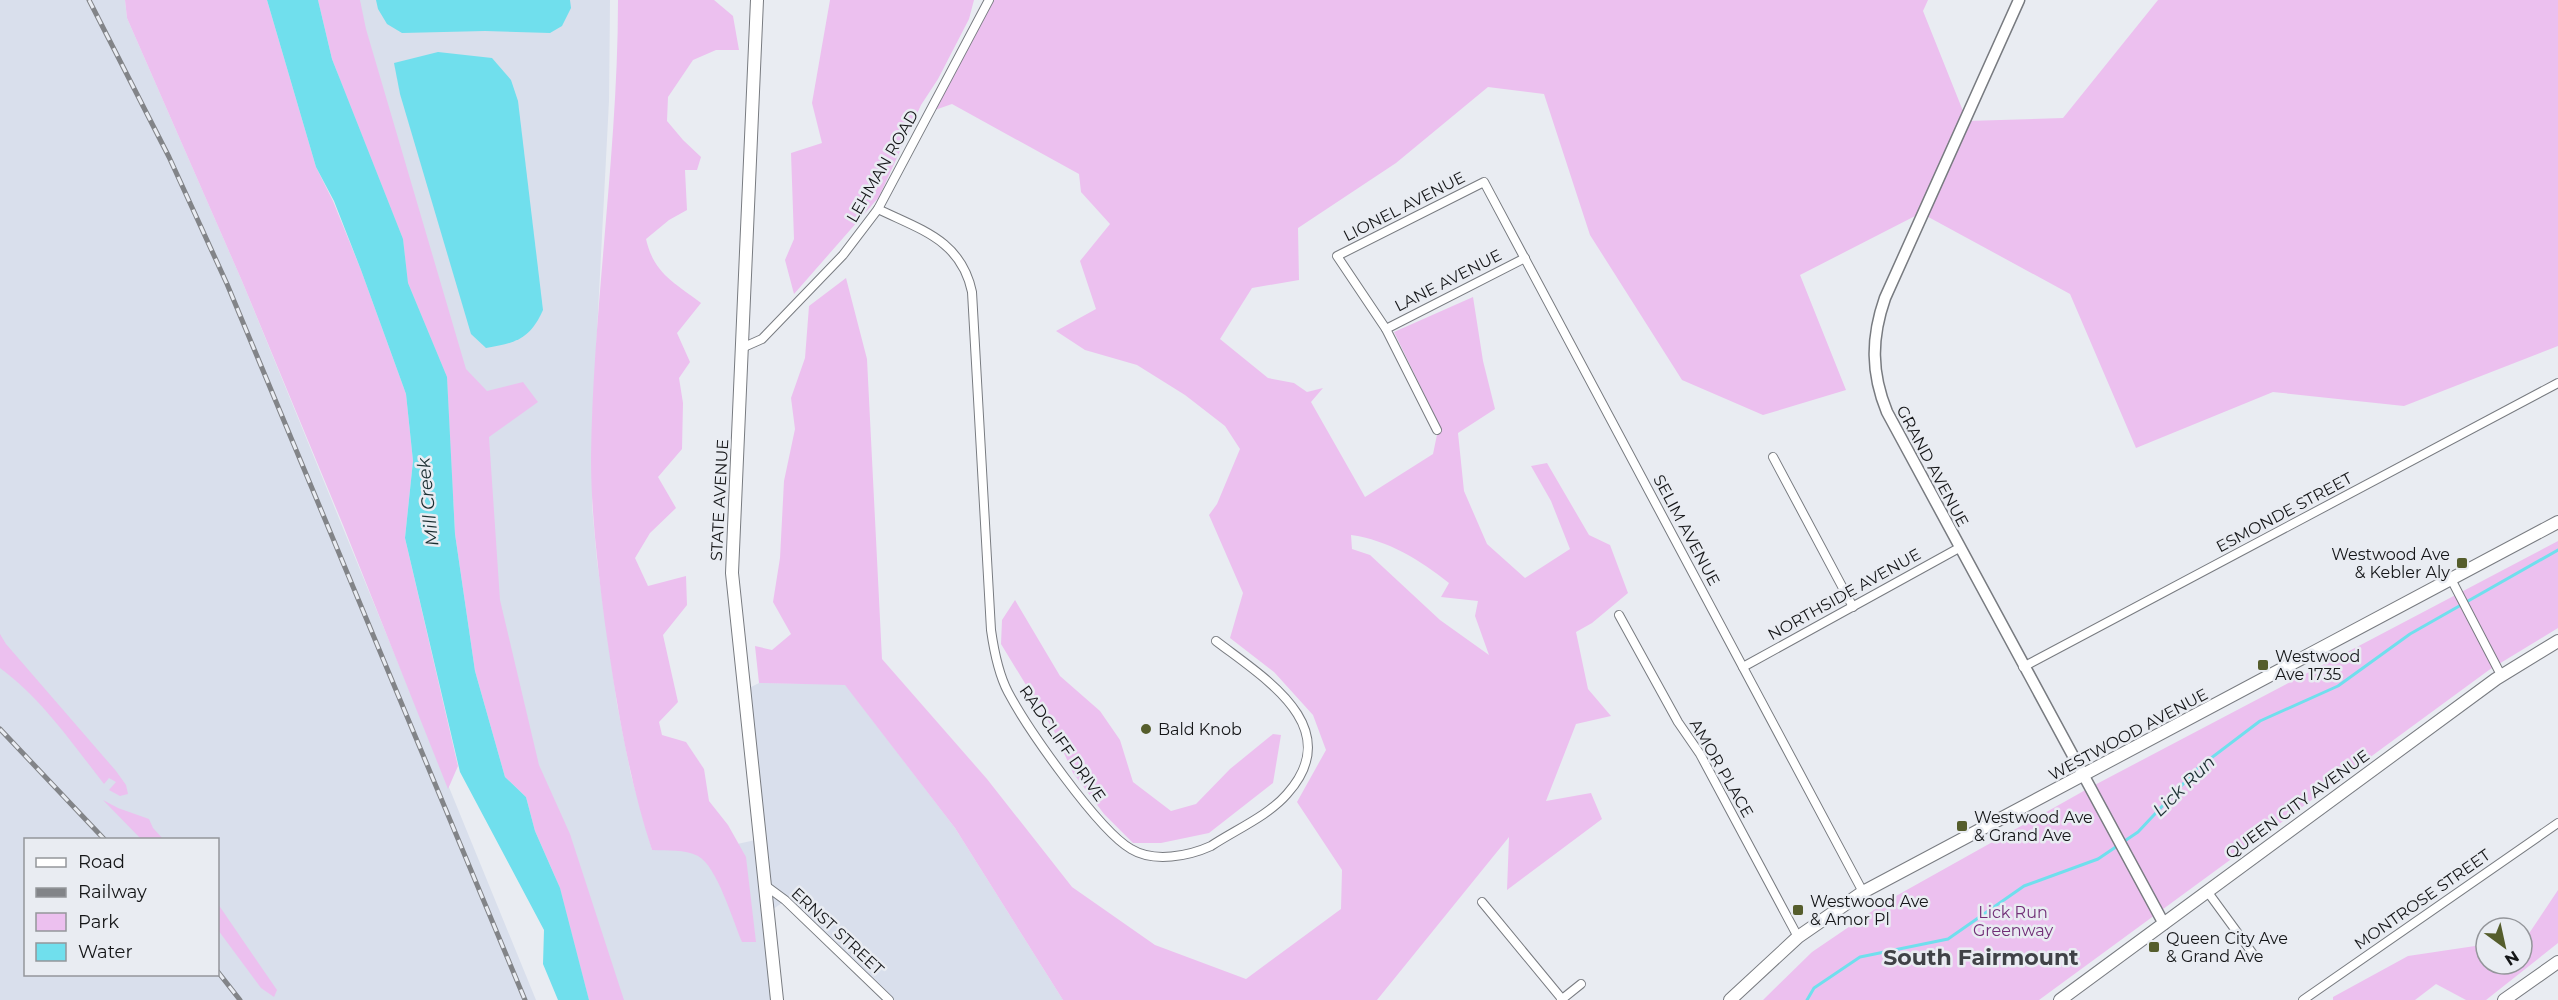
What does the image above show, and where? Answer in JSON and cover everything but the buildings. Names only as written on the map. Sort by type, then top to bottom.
[{"type":"main road","name":"STATE AVENUE","points":[[757,0],[744,347],[732,573],[777,1000]]},
{"type":"main road","name":"WESTWOOD AVENUE","points":[[1730,1000],[1798,937],[1863,892],[2558,522]]},
{"type":"main road","name":"QUEEN CITY AVENUE","points":[[2060,1000],[2501,675],[2558,641]]},
{"type":"main road","points":[[2504,1000],[2558,962]]},
{"type":"street","name":"LEHMAN ROAD","points":[[744,347],[762,339],[843,255],[878,209],[989,0]]},
{"type":"street","name":"GRAND AVENUE","points":[[2019,0],[1885,298],[1875,335],[1875,373],[1884,405],[1959,548],[2164,924]]},
{"type":"street","name":"LIONEL AVENUE","points":[[1386,329],[1337,256],[1484,182]]},
{"type":"street","name":"SELIM AVENUE","points":[[1484,182],[1863,892]]},
{"type":"street","name":"RADCLIFF DRIVE","points":[[878,209],[944,243],[963,265],[969,278],[972,292],[991,630],[999,667],[1009,693],[1080,798],[1114,835],[1132,850],[1168,856],[1198,852],[1211,846],[1286,796],[1302,768],[1308,753],[1307,736],[1294,706],[1265,679],[1216,641]]},
{"type":"street","name":"LANE AVENUE","points":[[1386,329],[1525,258]]},
{"type":"street","points":[[1386,329],[1437,430]]},
{"type":"street","name":"ESMONDE STREET","points":[[2023,667],[2558,383]]},
{"type":"street","points":[[1773,457],[1852,607]]},
{"type":"street","name":"NORTHSIDE AVENUE","points":[[1743,667],[1959,548]]},
{"type":"street","points":[[2451,579],[2501,675]]},
{"type":"street","name":"AMOR PLACE","points":[[1619,615],[1678,722],[1700,754],[1798,937]]},
{"type":"street","name":"MONTROSE STREET","points":[[2303,1000],[2558,823]]},
{"type":"street","name":"ERNST STREET","points":[[765,886],[785,900],[889,1000]]},
{"type":"street","points":[[2207,891],[2253,954]]},
{"type":"street","points":[[1482,902],[1561,999],[1581,984]]},
{"type":"shaded area","points":[[0,0],[125,0],[127,18],[242,281],[536,1000],[0,1000]]},
{"type":"shaded area","points":[[318,0],[610,0],[609,101],[592,428],[592,506],[597,561],[617,704],[631,775],[652,850],[710,850],[760,839],[745,690],[759,683],[845,684],[955,828],[1063,1000],[889,1000],[785,901],[767,913],[777,1000],[589,1000]]},
{"type":"green space","points":[[125,0],[267,0],[316,167],[333,201],[361,270],[406,394],[413,461],[405,538],[458,766],[448,789],[343,525],[242,281],[127,18]]},
{"type":"green space","points":[[318,0],[360,0],[366,29],[466,369],[487,391],[523,382],[538,402],[489,437],[500,600],[539,765],[570,834],[624,1000],[589,1000],[560,888],[535,831],[526,797],[505,777],[475,671],[455,534],[447,377],[408,283],[403,239],[332,59]]},
{"type":"green space","points":[[618,0],[714,0],[733,16],[739,50],[716,50],[693,60],[668,97],[667,121],[701,157],[697,170],[685,170],[687,210],[669,220],[646,239],[654,261],[666,276],[701,303],[677,333],[690,362],[679,378],[683,403],[682,449],[658,477],[676,508],[650,533],[635,558],[648,586],[686,576],[687,605],[663,635],[678,702],[659,722],[662,735],[686,742],[704,769],[709,801],[728,825],[746,857],[756,942],[742,942],[718,882],[705,862],[698,856],[687,852],[652,850],[629,767],[609,653],[595,541],[591,457],[596,343],[614,115]]},
{"type":"green space","points":[[830,0],[974,0],[969,19],[938,79],[921,105],[879,197],[794,294],[785,260],[794,239],[791,153],[822,143],[812,103]]},
{"type":"green space","points":[[989,0],[1928,0],[1923,11],[1967,121],[2063,118],[2158,0],[2558,0],[2558,346],[2404,406],[2273,392],[2136,448],[2070,294],[1921,213],[1800,275],[1846,390],[1763,415],[1682,380],[1590,235],[1544,94],[1488,87],[1396,163],[1298,228],[1299,280],[1252,288],[1220,339],[1268,378],[1294,383],[1307,392],[1323,388],[1311,402],[1365,497],[1433,454],[1439,425],[1394,332],[1473,297],[1483,361],[1495,409],[1458,433],[1464,491],[1487,544],[1525,578],[1570,549],[1551,501],[1531,466],[1547,463],[1589,535],[1610,545],[1628,593],[1592,623],[1576,632],[1588,689],[1611,716],[1576,724],[1546,801],[1591,793],[1602,819],[1507,890],[1509,837],[1377,1000],[1063,1000],[955,828],[845,685],[759,683],[755,646],[772,650],[791,634],[773,602],[780,558],[784,481],[795,429],[791,398],[805,358],[809,306],[846,278],[867,359],[882,659],[987,779],[1072,887],[1155,945],[1246,979],[1341,909],[1342,870],[1297,802],[1326,750],[1313,715],[1274,672],[1230,638],[1243,593],[1209,515],[1217,504],[1240,449],[1225,426],[1185,395],[1137,365],[1085,350],[1056,331],[1096,309],[1080,261],[1110,224],[1081,192],[1079,174],[952,104],[932,111]],"holes":[[[1351,535],[1403,552],[1427,566],[1449,583],[1441,597],[1478,601],[1475,616],[1489,655],[1440,620],[1370,555],[1352,549]]]},
{"type":"green space","name":"Lick Run Greenway","points":[[2558,541],[2558,628],[2489,670],[2039,1000],[1763,1000],[1812,952],[1887,901],[2089,788]]},
{"type":"green space","points":[[1015,600],[1060,676],[1100,711],[1120,740],[1133,782],[1171,811],[1196,804],[1230,769],[1273,734],[1281,735],[1273,783],[1209,833],[1161,843],[1133,843],[1104,814],[1073,773],[1054,731],[1001,644],[1002,620]]},
{"type":"green space","points":[[0,634],[6,644],[116,771],[126,785],[128,794],[120,796],[109,790],[116,782],[109,778],[104,784],[43,708],[0,668]]},
{"type":"green space","points":[[103,800],[149,819],[153,828],[162,838],[140,838]]},
{"type":"green space","points":[[2558,890],[2558,943],[2534,962],[2534,926]]},
{"type":"green space","points":[[219,905],[277,990],[274,997],[261,988],[219,931]]},
{"type":"green space","points":[[2474,946],[2474,976],[2516,976],[2486,1000],[2466,1000],[2436,984],[2415,1000],[2333,1000],[2333,997],[2408,956]]},
{"type":"water","name":"Mill Creek","points":[[267,0],[318,0],[332,59],[403,239],[408,283],[447,377],[455,534],[475,671],[505,777],[526,797],[535,831],[560,888],[589,1000],[558,1000],[543,964],[544,930],[460,772],[405,538],[413,461],[406,394],[334,201],[316,167]]},
{"type":"water","points":[[376,0],[570,0],[571,8],[562,26],[550,33],[485,31],[402,33],[387,24],[378,9]]},
{"type":"water","points":[[438,52],[492,58],[511,80],[518,101],[543,310],[533,327],[521,338],[486,348],[471,334],[400,94],[394,63]]},
{"type":"waterway","name":"Lick Run","points":[[1807,1000],[1814,988],[1860,957],[1948,939],[2024,886],[2098,859],[2138,832],[2198,768],[2260,721],[2338,686],[2410,634],[2558,550]]},
{"type":"railway","points":[[89,0],[169,157],[227,284],[525,1000]]},
{"type":"railway","points":[[0,729],[103,838]]},
{"type":"railway","points":[[219,973],[240,1000]]},
{"type":"place","name":"Westwood Ave & Kebler Aly","points":[[2462,563]]},
{"type":"place","name":"Westwood Ave 1735","points":[[2263,665]]},
{"type":"place","name":"Bald Knob","points":[[1146,729]]},
{"type":"place","name":"Westwood Ave & Grand Ave","points":[[1962,826]]},
{"type":"place","name":"Westwood Ave & Amor Pl","points":[[1798,910]]},
{"type":"place","name":"Queen City Ave & Grand Ave","points":[[2154,947]]},
{"type":"district","name":"South Fairmount","points":[[1981,957]]}]
